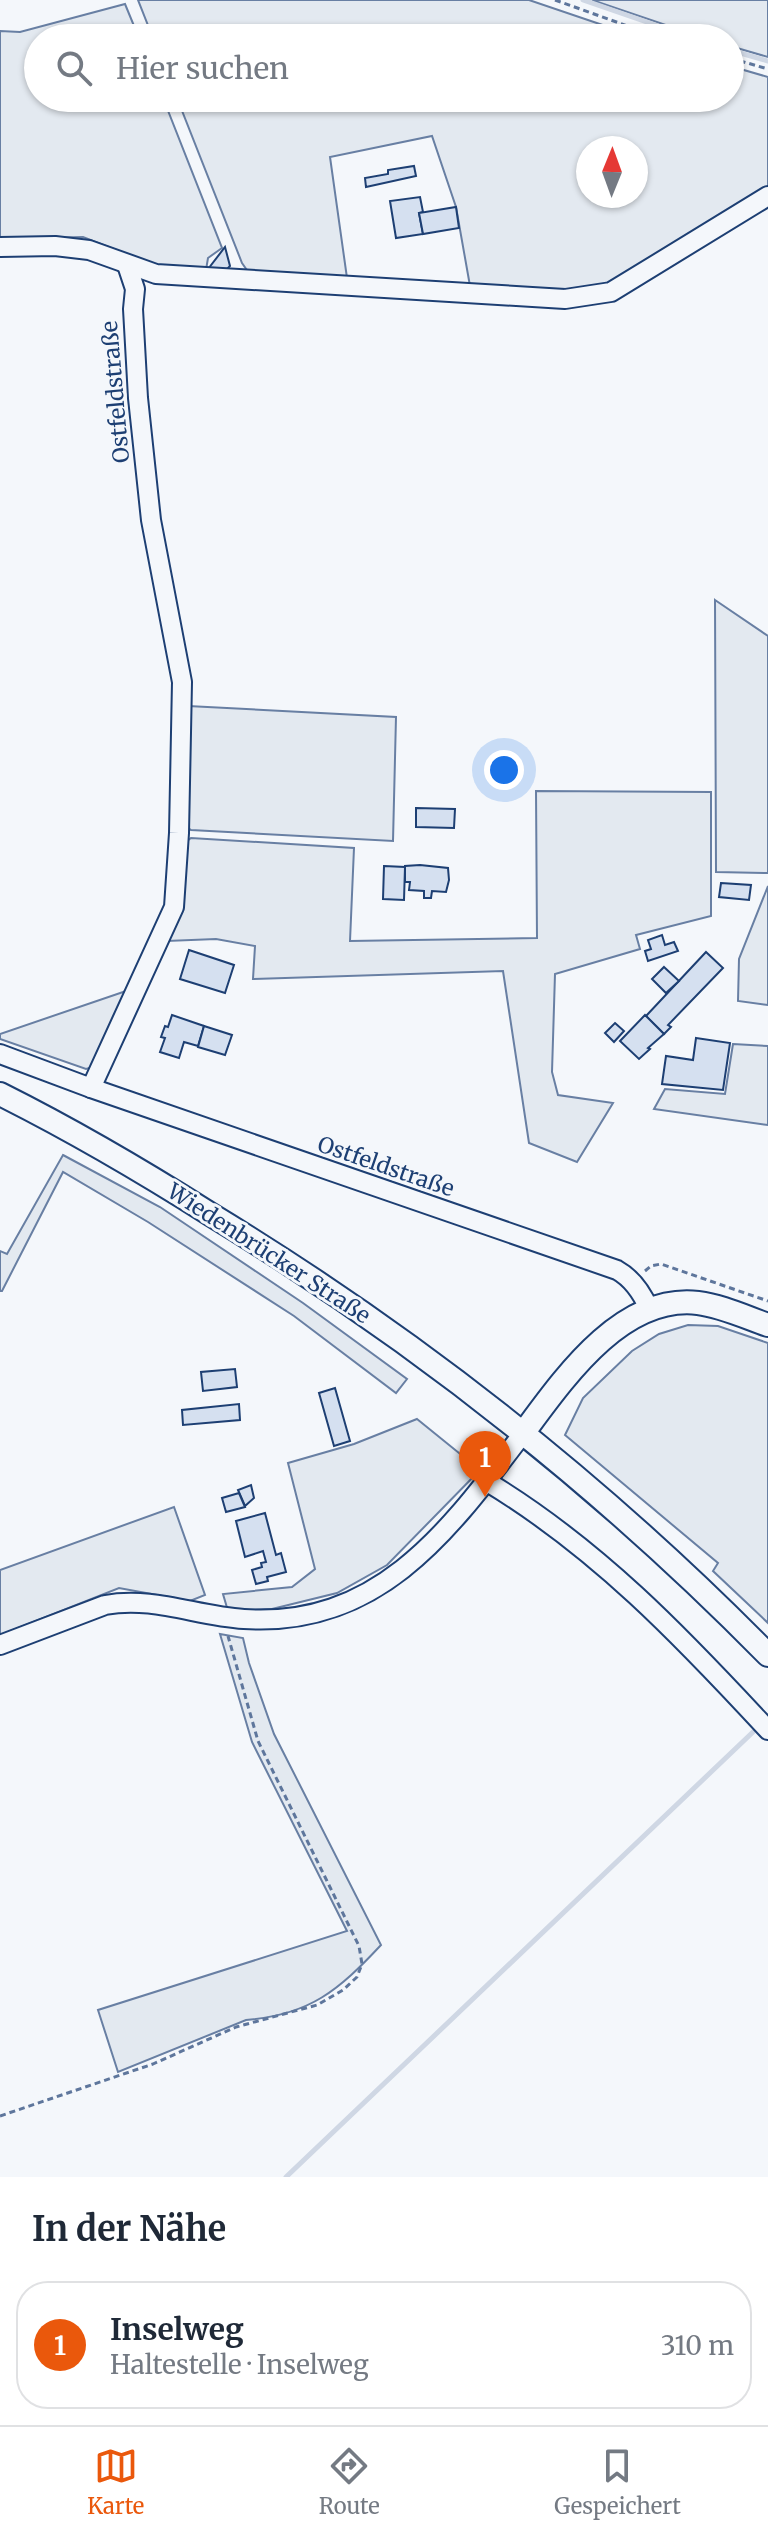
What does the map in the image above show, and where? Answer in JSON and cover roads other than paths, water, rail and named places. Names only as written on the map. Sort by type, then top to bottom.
[{"type":"main road","name":"Wiedenbrücker Straße","points":[[0,1094],[78,1135],[296,1266],[364,1313],[524,1432],[677,1567],[768,1655]]},
{"type":"main road","points":[[524,1432],[601,1341],[625,1321],[649,1309],[696,1303],[768,1325]]},
{"type":"street","points":[[0,247],[55,246],[89,250],[156,274],[565,299],[611,292],[768,196]]},
{"type":"street","name":"Ostfeldstraße","points":[[91,1088],[174,907],[179,833],[182,682],[151,520],[138,398],[133,309],[135,289],[127,265]]},
{"type":"street","points":[[135,289],[156,274]]},
{"type":"street","name":"Ostfeldstraße","points":[[0,1054],[617,1270],[633,1281],[649,1309]]},
{"type":"street","points":[[0,1645],[105,1605],[118,1603],[157,1603],[223,1617],[264,1620],[304,1615],[362,1596],[396,1576],[415,1559],[486,1481],[524,1432]]},
{"type":"street","points":[[486,1481],[536,1511],[612,1573],[690,1646],[768,1730]]},
{"type":"waterway","points":[[583,0],[652,24]]},
{"type":"waterway","points":[[744,54],[768,61]]},
{"type":"waterway","points":[[286,2177],[753,1732]]},
{"type":"place","name":"Inselweg","points":[[485,1497]]}]
